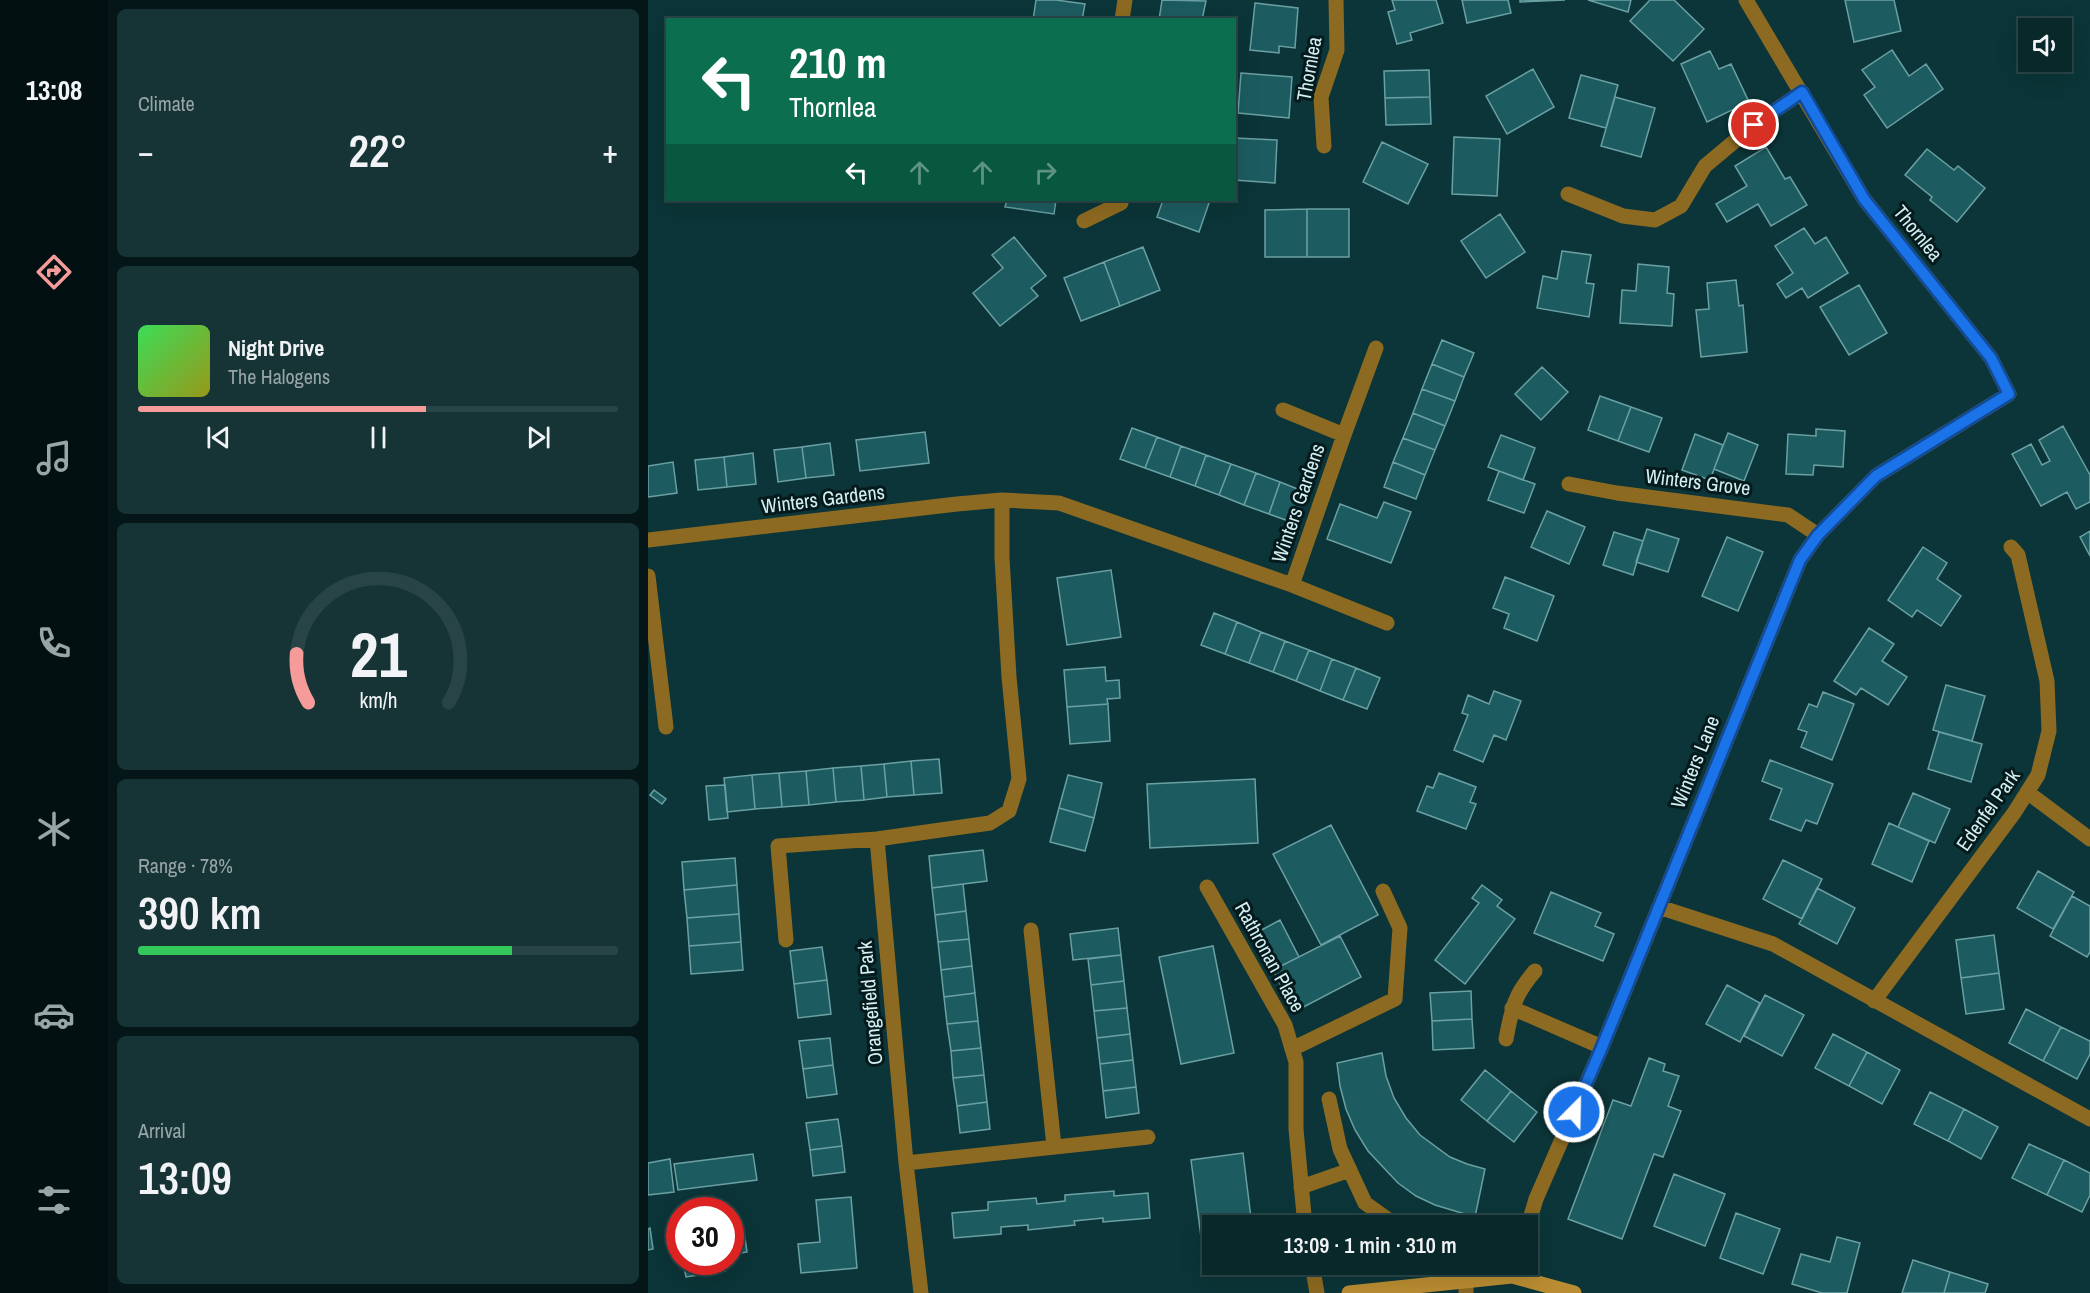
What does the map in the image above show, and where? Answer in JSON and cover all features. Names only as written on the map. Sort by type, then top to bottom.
[{"type":"main road","points":[[1349,1293],[1466,1287],[1500,1275]]},
{"type":"main road","points":[[1527,1275],[1574,1293]]},
{"type":"street","points":[[1122,18],[1125,0]]},
{"type":"street","name":"Thornlea","points":[[1324,146],[1321,97],[1337,50],[1336,0]]},
{"type":"street","name":"Thornlea","points":[[1746,0],[1864,199],[1991,358],[2009,394]]},
{"type":"street","points":[[1568,194],[1623,216],[1655,220],[1681,206],[1705,166],[1754,125],[1802,92]]},
{"type":"street","points":[[1084,221],[1121,203],[1120,201]]},
{"type":"street","name":"Winters Gardens","points":[[1292,585],[1376,348]]},
{"type":"street","name":"Winters Lane","points":[[1531,1215],[1800,560],[1818,535],[1876,476],[2009,394]]},
{"type":"street","name":"Winters Gardens","points":[[1283,410],[1344,435]]},
{"type":"street","name":"Winters Grove","points":[[1569,484],[1617,493],[1788,516],[1818,535]]},
{"type":"street","points":[[786,940],[777,846],[877,839],[990,823],[1009,811],[1019,779],[1006,629],[1002,500]]},
{"type":"street","name":"Winters Gardens","points":[[648,540],[1002,500],[1059,503],[1292,585],[1387,622]]},
{"type":"street","name":"Edenfel Park","points":[[1874,1001],[2014,813],[2038,775],[2049,731],[2047,681],[2018,555],[2011,547]]},
{"type":"street","points":[[648,576],[666,727]]},
{"type":"street","points":[[2027,792],[2090,839]]},
{"type":"street","name":"Orangefield Park","points":[[877,839],[906,1163],[921,1293]]},
{"type":"street","name":"Rathronan Place","points":[[1207,887],[1285,1025],[1296,1062],[1296,1129],[1304,1215]]},
{"type":"street","points":[[1292,1049],[1395,999],[1401,928],[1383,891]]},
{"type":"street","points":[[1659,908],[1773,944],[2090,1119]]},
{"type":"street","points":[[1031,930],[1054,1146]]},
{"type":"street","points":[[1506,1039],[1512,1008],[1520,988],[1535,971]]},
{"type":"street","points":[[1512,1008],[1602,1047]]},
{"type":"street","points":[[1329,1099],[1340,1149],[1365,1203],[1382,1215]]},
{"type":"street","points":[[906,1163],[1148,1137]]},
{"type":"street","points":[[1301,1187],[1350,1170]]},
{"type":"street","points":[[1314,1275],[1317,1293]]},
{"type":"building","points":[[1036,0],[1085,4],[1082,18],[1033,18]]},
{"type":"building","points":[[1162,0],[1206,1],[1202,18],[1159,18]]},
{"type":"building","points":[[1392,0],[1436,0],[1443,23],[1410,33],[1412,40],[1397,44],[1388,12],[1395,10]]},
{"type":"building","points":[[1462,0],[1508,0],[1511,13],[1467,23]]},
{"type":"building","points":[[1520,0],[1565,0],[1520,2]]},
{"type":"building","points":[[1588,0],[1631,0],[1628,12]]},
{"type":"building","points":[[1650,0],[1674,0],[1704,29],[1673,61],[1630,21]]},
{"type":"building","points":[[1845,0],[1894,0],[1901,31],[1854,42]]},
{"type":"building","points":[[1255,3],[1298,8],[1295,48],[1279,46],[1279,53],[1250,50]]},
{"type":"building","points":[[1892,50],[1909,76],[1926,64],[1943,89],[1887,128],[1864,95],[1875,87],[1862,70]]},
{"type":"building","points":[[1710,51],[1719,69],[1731,64],[1749,102],[1707,122],[1681,64]]},
{"type":"building","points":[[1533,69],[1554,107],[1507,134],[1486,96]]},
{"type":"building","points":[[1429,70],[1430,97],[1385,98],[1384,71]]},
{"type":"building","points":[[1241,73],[1292,77],[1289,118],[1238,113]]},
{"type":"building","points":[[1581,75],[1618,85],[1606,128],[1569,118]]},
{"type":"building","points":[[1430,97],[1431,124],[1386,125],[1385,98]]},
{"type":"building","points":[[1615,97],[1655,108],[1641,157],[1601,146]]},
{"type":"building","points":[[1454,137],[1500,139],[1497,196],[1452,194]]},
{"type":"building","points":[[1236,138],[1277,140],[1275,183],[1236,180]]},
{"type":"building","points":[[1382,142],[1428,164],[1408,204],[1363,182]]},
{"type":"building","points":[[1766,147],[1785,179],[1790,177],[1807,205],[1771,226],[1758,204],[1727,222],[1716,204],[1747,186],[1735,166]]},
{"type":"building","points":[[1927,149],[1954,170],[1958,166],[1985,188],[1957,222],[1905,175]]},
{"type":"building","points":[[1007,201],[1056,201],[1054,214],[1005,207]]},
{"type":"building","points":[[1163,201],[1210,201],[1199,232],[1157,217]]},
{"type":"building","points":[[1307,209],[1349,209],[1349,257],[1307,257]]},
{"type":"building","points":[[1307,209],[1307,257],[1265,257],[1265,210]]},
{"type":"building","points":[[1500,214],[1525,252],[1486,278],[1461,241]]},
{"type":"building","points":[[1804,228],[1815,244],[1826,237],[1848,273],[1808,298],[1802,288],[1786,298],[1777,284],[1793,273],[1775,246]]},
{"type":"building","points":[[1014,237],[1046,276],[1031,288],[1038,296],[1000,326],[973,293],[1003,268],[992,255]]},
{"type":"building","points":[[1143,247],[1160,290],[1120,306],[1104,262]]},
{"type":"building","points":[[1562,251],[1591,255],[1586,283],[1594,284],[1589,317],[1537,308],[1543,276],[1557,279]]},
{"type":"building","points":[[1104,262],[1120,306],[1081,321],[1064,278]]},
{"type":"building","points":[[1638,264],[1669,267],[1667,293],[1674,294],[1672,326],[1620,323],[1622,290],[1636,291]]},
{"type":"building","points":[[1736,280],[1739,306],[1743,305],[1747,352],[1701,357],[1696,310],[1709,309],[1707,283]]},
{"type":"building","points":[[1859,285],[1887,333],[1849,355],[1820,307]]},
{"type":"building","points":[[1442,340],[1474,353],[1464,377],[1432,364]]},
{"type":"building","points":[[1432,364],[1464,377],[1455,401],[1422,389]]},
{"type":"building","points":[[1542,367],[1568,392],[1541,420],[1515,394]]},
{"type":"building","points":[[1422,389],[1455,401],[1445,426],[1413,413]]},
{"type":"building","points":[[1600,396],[1631,407],[1618,441],[1588,430]]},
{"type":"building","points":[[1631,407],[1662,418],[1649,452],[1618,441]]},
{"type":"building","points":[[1413,413],[1445,426],[1435,450],[1403,438]]},
{"type":"building","points":[[2063,426],[2090,475],[2090,502],[2076,509],[2067,492],[2041,506],[2012,454],[2031,444],[2042,465],[2050,461],[2039,440]]},
{"type":"building","points":[[1132,428],[1157,437],[1145,468],[1120,459]]},
{"type":"building","points":[[1816,429],[1845,431],[1843,467],[1814,465],[1813,475],[1786,474],[1788,434],[1816,436]]},
{"type":"building","points":[[925,432],[929,463],[860,471],[856,440]]},
{"type":"building","points":[[1728,433],[1758,445],[1744,481],[1714,469]]},
{"type":"building","points":[[1695,434],[1723,445],[1710,480],[1682,470]]},
{"type":"building","points":[[1501,435],[1535,448],[1523,480],[1488,467]]},
{"type":"building","points":[[1157,437],[1181,446],[1170,477],[1145,468]]},
{"type":"building","points":[[1403,438],[1435,450],[1425,475],[1393,462]]},
{"type":"building","points":[[830,443],[834,475],[806,478],[802,447]]},
{"type":"building","points":[[1181,446],[1206,455],[1195,486],[1170,477]]},
{"type":"building","points":[[802,447],[806,478],[778,482],[774,450]]},
{"type":"building","points":[[753,453],[756,484],[727,487],[724,457]]},
{"type":"building","points":[[1206,455],[1231,464],[1219,495],[1195,486]]},
{"type":"building","points":[[724,457],[727,487],[698,490],[695,460]]},
{"type":"building","points":[[673,462],[677,493],[648,497],[648,466]]},
{"type":"building","points":[[1393,462],[1425,475],[1416,499],[1384,487]]},
{"type":"building","points":[[1231,464],[1256,473],[1244,505],[1219,495]]},
{"type":"building","points":[[1499,471],[1535,484],[1524,513],[1488,500]]},
{"type":"building","points":[[1256,473],[1280,482],[1269,514],[1244,505]]},
{"type":"building","points":[[1280,482],[1305,492],[1294,523],[1269,514]]},
{"type":"building","points":[[1384,502],[1411,512],[1391,563],[1327,539],[1340,504],[1377,518]]},
{"type":"building","points":[[1547,511],[1585,527],[1569,564],[1531,547]]},
{"type":"building","points":[[1647,529],[1679,539],[1668,572],[1636,562]]},
{"type":"building","points":[[2090,531],[2090,556],[2080,537]]},
{"type":"building","points":[[1614,532],[1643,541],[1633,575],[1603,565]]},
{"type":"building","points":[[1727,537],[1763,552],[1738,611],[1702,596]]},
{"type":"building","points":[[1923,547],[1947,563],[1937,579],[1961,596],[1941,626],[1917,610],[1912,617],[1888,600]]},
{"type":"building","points":[[1111,570],[1121,637],[1067,645],[1057,578]]},
{"type":"building","points":[[1505,577],[1554,596],[1537,641],[1504,628],[1509,614],[1493,608]]},
{"type":"building","points":[[1214,613],[1237,622],[1225,654],[1201,645]]},
{"type":"building","points":[[1237,622],[1261,632],[1249,663],[1225,654]]},
{"type":"building","points":[[1869,628],[1894,644],[1882,661],[1907,677],[1888,705],[1861,688],[1856,695],[1834,681]]},
{"type":"building","points":[[1261,632],[1285,641],[1273,672],[1249,663]]},
{"type":"building","points":[[1285,641],[1309,650],[1296,681],[1273,672]]},
{"type":"building","points":[[1309,650],[1332,659],[1320,691],[1296,681]]},
{"type":"building","points":[[1332,659],[1356,668],[1343,700],[1320,691]]},
{"type":"building","points":[[1105,667],[1106,681],[1119,680],[1120,698],[1107,699],[1108,704],[1067,707],[1064,670]]},
{"type":"building","points":[[1356,668],[1380,678],[1367,709],[1343,700]]},
{"type":"building","points":[[1946,685],[1985,696],[1972,741],[1933,730]]},
{"type":"building","points":[[1494,691],[1521,701],[1506,740],[1494,735],[1483,762],[1454,750],[1468,715],[1462,713],[1468,695],[1489,704]]},
{"type":"building","points":[[1823,692],[1854,704],[1832,760],[1801,747],[1807,732],[1798,729],[1809,704],[1817,707]]},
{"type":"building","points":[[1108,704],[1110,741],[1070,744],[1067,707]]},
{"type":"building","points":[[1939,732],[1982,744],[1971,782],[1928,769]]},
{"type":"building","points":[[939,759],[942,793],[914,795],[911,761]]},
{"type":"building","points":[[1770,760],[1833,784],[1817,824],[1806,820],[1801,831],[1770,819],[1782,789],[1762,781]]},
{"type":"building","points":[[911,761],[914,795],[887,797],[884,764]]},
{"type":"building","points":[[884,764],[887,797],[864,800],[861,766]]},
{"type":"building","points":[[861,766],[864,800],[836,802],[833,768]]},
{"type":"building","points":[[833,768],[836,802],[809,805],[806,771]]},
{"type":"building","points":[[806,771],[809,805],[782,807],[779,773]]},
{"type":"building","points":[[779,773],[782,807],[755,809],[752,775]]},
{"type":"building","points":[[1439,773],[1476,787],[1470,802],[1476,804],[1466,829],[1417,811],[1427,786],[1433,788]]},
{"type":"building","points":[[752,775],[755,809],[727,812],[724,778]]},
{"type":"building","points":[[1068,775],[1102,783],[1094,818],[1059,808]]},
{"type":"building","points":[[1255,779],[1258,843],[1150,848],[1147,784]]},
{"type":"building","points":[[725,785],[728,818],[709,820],[706,786]]},
{"type":"building","points":[[654,790],[666,799],[662,804],[650,795]]},
{"type":"building","points":[[1913,793],[1950,809],[1935,843],[1898,827]]},
{"type":"building","points":[[1059,808],[1094,818],[1085,851],[1050,842]]},
{"type":"building","points":[[1889,823],[1929,841],[1912,882],[1872,864]]},
{"type":"building","points":[[1331,825],[1378,915],[1321,945],[1273,854]]},
{"type":"building","points":[[983,850],[987,881],[932,888],[929,856]]},
{"type":"building","points":[[735,858],[737,885],[684,890],[682,862]]},
{"type":"building","points":[[1783,860],[1822,879],[1802,919],[1763,899]]},
{"type":"building","points":[[2038,871],[2074,892],[2053,929],[2017,908]]},
{"type":"building","points":[[963,884],[966,911],[935,915],[932,888]]},
{"type":"building","points":[[737,885],[739,914],[687,918],[684,890]]},
{"type":"building","points":[[1482,885],[1502,900],[1497,906],[1515,919],[1465,984],[1435,960],[1479,903],[1472,898]]},
{"type":"building","points":[[1817,888],[1855,908],[1837,944],[1799,924]]},
{"type":"building","points":[[1551,892],[1601,913],[1595,926],[1614,934],[1603,961],[1534,933]]},
{"type":"building","points":[[2072,896],[2090,906],[2090,952],[2087,957],[2050,936]]},
{"type":"building","points":[[966,911],[969,939],[938,942],[935,915]]},
{"type":"building","points":[[739,914],[741,942],[689,946],[687,918]]},
{"type":"building","points":[[1280,920],[1299,957],[1273,970],[1254,934]]},
{"type":"building","points":[[1118,928],[1121,955],[1073,960],[1070,934]]},
{"type":"building","points":[[1994,935],[1999,973],[1961,978],[1956,940]]},
{"type":"building","points":[[1340,936],[1361,977],[1294,1012],[1273,970]]},
{"type":"building","points":[[969,939],[972,966],[941,970],[938,942]]},
{"type":"building","points":[[741,942],[743,970],[691,974],[689,946]]},
{"type":"building","points":[[1213,946],[1234,1053],[1181,1064],[1159,957]]},
{"type":"building","points":[[822,947],[827,980],[794,984],[790,951]]},
{"type":"building","points":[[1121,955],[1124,981],[1091,985],[1088,959]]},
{"type":"building","points":[[972,966],[975,993],[944,997],[941,970]]},
{"type":"building","points":[[1999,973],[2004,1009],[1966,1014],[1961,978]]},
{"type":"building","points":[[827,980],[831,1014],[798,1018],[794,984]]},
{"type":"building","points":[[1124,981],[1127,1008],[1094,1011],[1091,985]]},
{"type":"building","points":[[1727,985],[1760,1003],[1740,1042],[1706,1024]]},
{"type":"building","points":[[1471,991],[1472,1019],[1432,1021],[1430,993]]},
{"type":"building","points":[[975,993],[978,1021],[947,1024],[944,997]]},
{"type":"building","points":[[1765,995],[1804,1015],[1782,1056],[1744,1036]]},
{"type":"building","points":[[1127,1008],[1130,1034],[1097,1038],[1094,1011]]},
{"type":"building","points":[[2026,1009],[2061,1027],[2043,1061],[2009,1043]]},
{"type":"building","points":[[1472,1019],[1474,1048],[1433,1050],[1432,1021]]},
{"type":"building","points":[[978,1021],[981,1048],[951,1051],[947,1024]]},
{"type":"building","points":[[2061,1027],[2090,1041],[2090,1054],[2077,1079],[2043,1061]]},
{"type":"building","points":[[1130,1034],[1133,1060],[1100,1064],[1097,1038]]},
{"type":"building","points":[[1833,1034],[1867,1052],[1849,1086],[1815,1068]]},
{"type":"building","points":[[830,1038],[833,1065],[803,1069],[799,1041]]},
{"type":"building","points":[[981,1048],[984,1075],[953,1078],[951,1051]]},
{"type":"building","points":[[1867,1052],[1900,1070],[1882,1104],[1849,1086]]},
{"type":"building","points":[[1382,1053],[1386,1076],[1394,1098],[1420,1135],[1450,1157],[1485,1169],[1475,1215],[1435,1205],[1416,1196],[1398,1183],[1368,1151],[1346,1109],[1337,1063]]},
{"type":"building","points":[[1649,1058],[1665,1064],[1663,1071],[1679,1076],[1668,1106],[1681,1111],[1663,1157],[1654,1154],[1622,1239],[1568,1219],[1613,1100],[1631,1106]]},
{"type":"building","points":[[1133,1060],[1136,1087],[1103,1091],[1100,1064]]},
{"type":"building","points":[[833,1065],[837,1094],[807,1098],[803,1069]]},
{"type":"building","points":[[1485,1070],[1511,1091],[1487,1121],[1461,1100]]},
{"type":"building","points":[[984,1075],[987,1102],[957,1106],[953,1078]]},
{"type":"building","points":[[1136,1087],[1139,1113],[1106,1118],[1103,1091]]},
{"type":"building","points":[[1511,1091],[1537,1112],[1514,1142],[1487,1121]]},
{"type":"building","points":[[1930,1092],[1964,1109],[1948,1141],[1914,1124]]},
{"type":"building","points":[[987,1102],[990,1129],[960,1133],[957,1106]]},
{"type":"building","points":[[1964,1109],[1998,1127],[1981,1159],[1948,1141]]},
{"type":"building","points":[[838,1119],[842,1146],[810,1150],[806,1123]]},
{"type":"building","points":[[2029,1144],[2064,1160],[2047,1195],[2012,1178]]},
{"type":"building","points":[[842,1146],[845,1172],[813,1176],[810,1150]]},
{"type":"building","points":[[1243,1153],[1251,1215],[1202,1215],[1202,1244],[1191,1160]]},
{"type":"building","points":[[753,1154],[757,1180],[678,1190],[674,1164]]},
{"type":"building","points":[[670,1159],[674,1192],[648,1195],[648,1163]]},
{"type":"building","points":[[2064,1160],[2090,1173],[2090,1195],[2082,1212],[2047,1195]]},
{"type":"building","points":[[1674,1174],[1725,1194],[1705,1246],[1654,1226]]},
{"type":"building","points":[[1114,1191],[1114,1196],[1148,1193],[1150,1218],[1103,1222],[1103,1218],[1074,1221],[1075,1225],[1028,1230],[1028,1225],[1001,1227],[1001,1234],[954,1238],[952,1213],[988,1210],[988,1202],[1036,1198],[1037,1204],[1065,1201],[1065,1195]]},
{"type":"building","points":[[851,1197],[857,1268],[801,1273],[798,1244],[820,1242],[816,1200]]},
{"type":"building","points":[[1736,1213],[1780,1229],[1763,1274],[1720,1258]]},
{"type":"building","points":[[650,1228],[653,1249],[648,1250],[648,1229]]},
{"type":"building","points":[[744,1231],[747,1252],[744,1253]]},
{"type":"building","points":[[1837,1237],[1860,1243],[1847,1293],[1822,1293],[1792,1284],[1801,1254],[1830,1262]]},
{"type":"building","points":[[1913,1260],[1950,1272],[1944,1293],[1902,1293]]},
{"type":"building","points":[[1950,1272],[1988,1284],[1985,1293],[1944,1293]]},
{"type":"route","points":[[1574,1112],[1800,560],[1818,535],[1876,476],[2009,394],[1991,358],[1864,199],[1802,92],[1754,125]]}]
